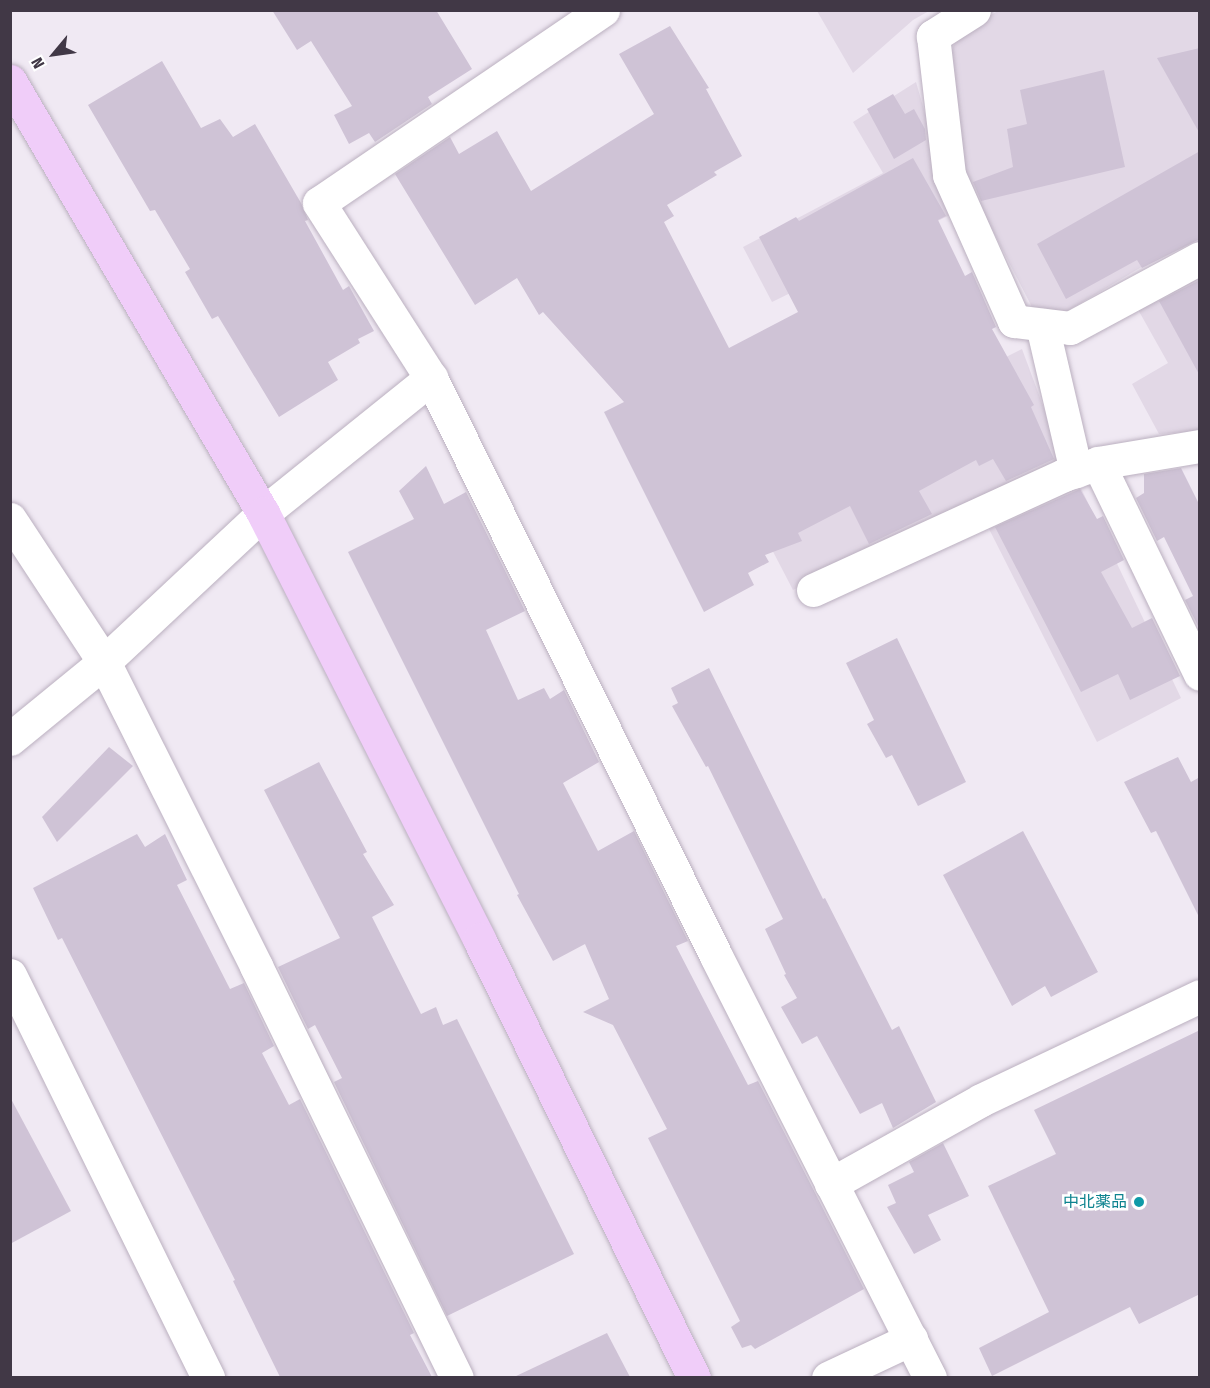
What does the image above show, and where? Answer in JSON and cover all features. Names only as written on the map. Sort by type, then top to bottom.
[{"type":"street","points":[[603,10],[319,203],[431,378],[831,1184],[930,1377]]},
{"type":"street","points":[[974,10],[933,36],[949,175],[1014,321],[1070,328],[1200,258]]},
{"type":"street","points":[[10,81],[263,513],[479,939],[694,1377]]},
{"type":"street","points":[[1042,325],[1087,467],[1200,674]]},
{"type":"street","points":[[10,740],[104,662],[263,513],[431,378]]},
{"type":"street","points":[[813,590],[1087,467],[1200,446]]},
{"type":"street","points":[[10,519],[104,662],[457,1377]]},
{"type":"street","points":[[10,975],[208,1377]]},
{"type":"street","points":[[831,1184],[981,1100],[1200,996]]},
{"type":"street","points":[[828,1377],[911,1339]]},
{"type":"shaded area","points":[[817,11],[929,11],[913,20],[853,73]]},
{"type":"shaded area","points":[[998,11],[1200,12],[1199,233],[1064,313],[1033,309],[966,179],[947,61],[960,32]]},
{"type":"shaded area","points":[[916,82],[954,213],[772,302],[743,247],[883,173],[853,122]]},
{"type":"shaded area","points":[[1199,275],[1199,431],[1159,434],[1132,384],[1168,363],[1136,306]]},
{"type":"shaded area","points":[[1022,349],[1062,457],[1045,470],[793,590],[741,490]]},
{"type":"shaded area","points":[[1080,486],[1181,698],[1097,742],[987,525]]},
{"type":"building","points":[[272,10],[436,10],[472,69],[428,97],[432,104],[375,142],[369,133],[349,144],[334,115],[352,106],[311,41],[297,50]]},
{"type":"building","points":[[670,26],[709,88],[706,89],[742,156],[714,172],[717,175],[667,205],[674,216],[664,222],[729,348],[798,312],[759,237],[796,217],[799,221],[913,158],[946,216],[938,220],[965,276],[972,272],[996,327],[992,329],[1034,405],[1031,407],[1054,459],[1006,481],[993,459],[979,466],[976,460],[919,491],[932,514],[869,544],[850,506],[798,533],[802,541],[765,555],[769,562],[748,573],[754,585],[704,612],[604,412],[624,402],[543,312],[539,315],[517,278],[475,305],[395,174],[450,137],[459,154],[497,131],[531,191],[654,114],[619,54]]},
{"type":"building","points":[[1200,48],[1200,134],[1157,58]]},
{"type":"building","points":[[162,61],[201,128],[220,119],[233,137],[255,124],[301,203],[308,220],[305,221],[343,290],[349,286],[374,331],[358,339],[360,343],[328,362],[338,380],[279,417],[218,316],[212,319],[185,272],[190,269],[155,210],[150,211],[88,105]]},
{"type":"building","points":[[1104,70],[1125,167],[981,201],[973,182],[1013,167],[1007,129],[1027,124],[1020,90]]},
{"type":"building","points":[[893,94],[905,114],[914,109],[925,129],[926,140],[894,159],[867,109]]},
{"type":"building","points":[[1200,151],[1200,239],[1142,268],[1137,260],[1066,299],[1037,244]]},
{"type":"building","points":[[1200,280],[1200,376],[1159,301]]},
{"type":"building","points":[[426,466],[444,504],[466,492],[525,611],[486,630],[518,700],[544,688],[550,699],[564,690],[599,762],[563,783],[598,851],[634,831],[688,941],[676,946],[748,1085],[758,1081],[864,1289],[755,1349],[751,1345],[742,1348],[731,1327],[740,1321],[648,1138],[667,1129],[613,1025],[583,1012],[609,999],[585,944],[553,961],[517,895],[519,894],[348,552],[414,519],[399,491]]},
{"type":"building","points":[[1181,468],[1200,506],[1200,630],[1185,600],[1193,596],[1164,537],[1157,541],[1136,498],[1144,493],[1144,474]]},
{"type":"building","points":[[1080,489],[1097,519],[1103,516],[1124,560],[1101,572],[1132,628],[1152,618],[1180,676],[1130,700],[1118,674],[1081,692],[995,527]]},
{"type":"building","points":[[897,638],[966,782],[918,806],[892,755],[886,758],[867,724],[874,720],[846,663]]},
{"type":"building","points":[[709,668],[823,899],[825,898],[892,1030],[899,1026],[936,1102],[893,1128],[882,1103],[860,1114],[817,1036],[802,1044],[781,1007],[797,998],[784,975],[786,974],[765,929],[783,919],[708,766],[706,767],[672,706],[678,703],[671,688]]},
{"type":"building","points":[[109,747],[133,766],[57,842],[42,817]]},
{"type":"building","points":[[1178,757],[1191,782],[1200,777],[1200,919],[1156,831],[1151,833],[1124,782]]},
{"type":"building","points":[[319,762],[367,852],[363,854],[394,905],[372,917],[421,1014],[436,1007],[443,1025],[457,1019],[574,1254],[447,1316],[334,1082],[342,1078],[315,1025],[308,1029],[278,967],[340,938],[264,790]]},
{"type":"building","points":[[1023,831],[1098,972],[1051,997],[1045,986],[1012,1006],[943,875]]},
{"type":"building","points":[[137,834],[145,847],[165,834],[187,880],[177,885],[230,989],[244,983],[274,1046],[262,1053],[289,1105],[300,1099],[414,1333],[410,1335],[432,1377],[280,1377],[233,1281],[235,1280],[62,938],[58,940],[33,888]]},
{"type":"building","name":"中北薬品","points":[[1200,1030],[1200,1294],[1139,1324],[1130,1307],[992,1376],[979,1348],[1049,1312],[988,1186],[1056,1154],[1034,1110]]},
{"type":"building","points":[[10,1097],[71,1211],[10,1244]]},
{"type":"building","points":[[943,1143],[969,1196],[928,1215],[941,1240],[914,1254],[887,1207],[896,1203],[888,1185],[914,1172],[909,1162]]},
{"type":"building","points":[[607,1333],[630,1377],[514,1377]]},
{"type":"place","name":"中北薬品","points":[[1139,1202]]}]
